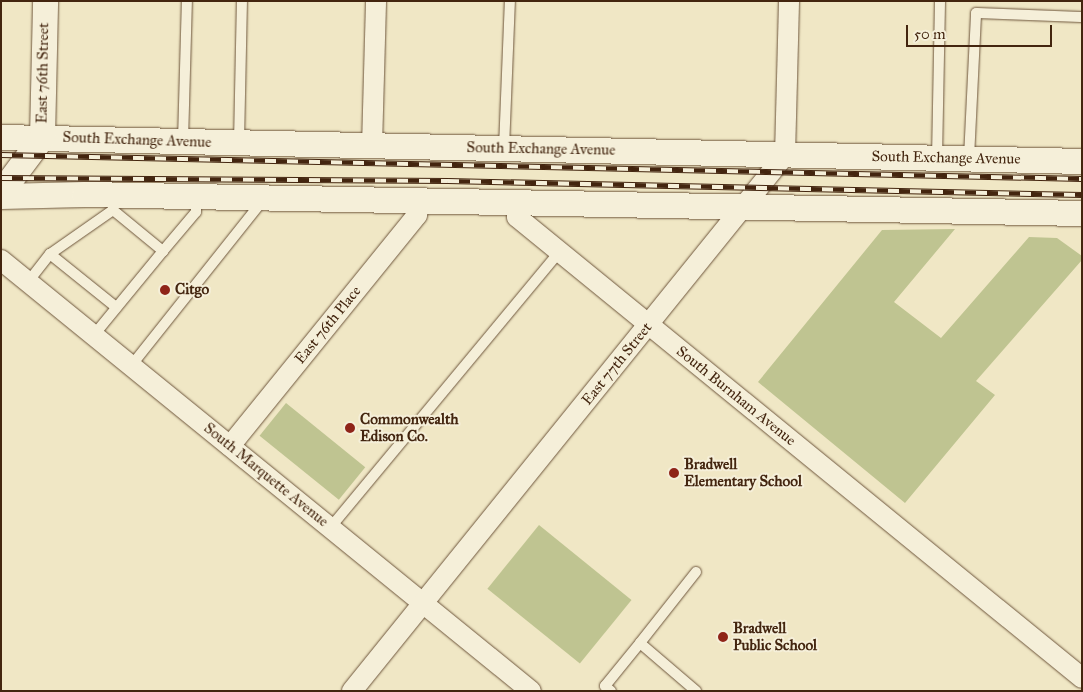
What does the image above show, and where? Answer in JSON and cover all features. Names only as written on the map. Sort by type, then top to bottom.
[{"type":"street","name":"East 76th Street","points":[[1,194],[42,137],[45,1]]},
{"type":"street","points":[[372,146],[376,1]]},
{"type":"street","points":[[785,155],[788,1]]},
{"type":"street","name":"South Exchange Avenue","points":[[1,137],[1082,161]]},
{"type":"street","name":"East 77th Street","points":[[352,691],[785,155]]},
{"type":"street","points":[[1,194],[113,203],[196,198],[1082,213]]},
{"type":"street","name":"East 76th Place","points":[[230,446],[416,215],[418,201]]},
{"type":"street","name":"South Burnham Avenue","points":[[517,202],[517,217],[1082,678]]},
{"type":"street","name":"South Marquette Avenue","points":[[1,260],[531,691]]},
{"type":"lane","points":[[183,142],[187,1]]},
{"type":"lane","points":[[239,143],[242,1]]},
{"type":"lane","points":[[504,148],[510,1]]},
{"type":"lane","points":[[937,158],[940,1]]},
{"type":"lane","points":[[968,158],[976,12],[1082,18]]},
{"type":"lane","points":[[94,335],[196,212],[196,198]]},
{"type":"lane","points":[[131,366],[264,199]]},
{"type":"lane","points":[[28,282],[50,254],[113,203],[162,251]]},
{"type":"lane","points":[[330,528],[559,252]]},
{"type":"lane","points":[[50,254],[116,308]]},
{"type":"lane","points":[[611,691],[605,686],[696,572]]},
{"type":"lane","points":[[640,643],[696,691]]},
{"type":"green space","points":[[955,229],[894,302],[941,338],[1029,237],[1057,238],[1082,256],[1082,260],[976,381],[995,395],[905,503],[758,382],[882,230]]},
{"type":"green space","points":[[286,403],[365,467],[339,500],[260,436]]},
{"type":"green space","points":[[539,525],[631,600],[580,664],[487,589]]},
{"type":"railway","points":[[1,155],[1082,179]]},
{"type":"railway","points":[[1,178],[448,181],[1082,195]]},
{"type":"place","name":"Citgo","points":[[165,290]]},
{"type":"place","name":"Commonwealth Edison Co.","points":[[350,428]]},
{"type":"place","name":"Bradwell Elementary School","points":[[674,473]]},
{"type":"place","name":"Bradwell Public School","points":[[723,637]]}]
